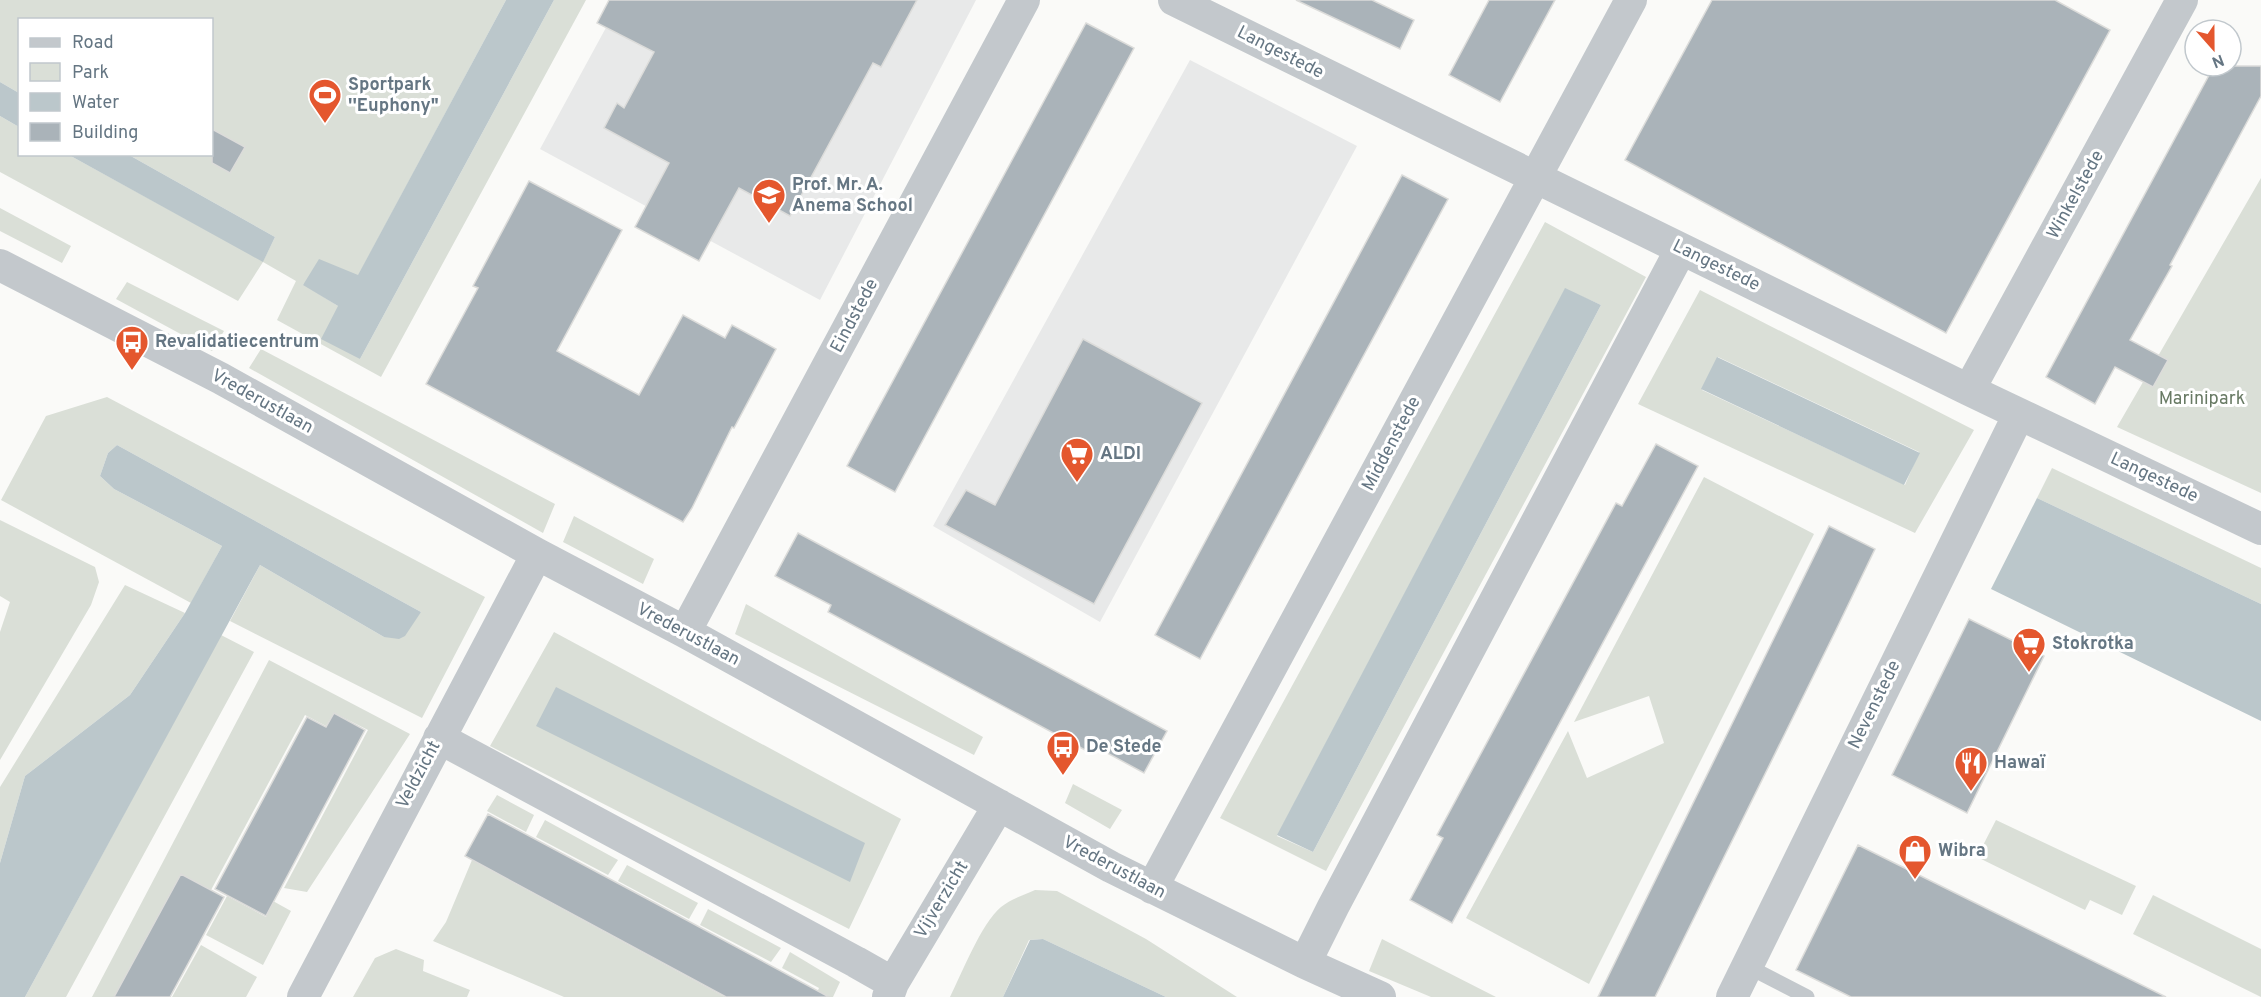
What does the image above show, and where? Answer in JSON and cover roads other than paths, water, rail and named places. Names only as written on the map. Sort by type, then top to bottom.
[{"type":"street","name":"Eindstede","points":[[685,632],[1024,0]]},
{"type":"street","name":"Middenstede","points":[[1152,888],[1630,0]]},
{"type":"street","name":"Winkelstede","points":[[1969,390],[2182,0]]},
{"type":"street","name":"Langestede","points":[[1188,3],[1535,177],[1969,390],[2261,529]]},
{"type":"street","points":[[1305,963],[1344,885],[1682,249]]},
{"type":"street","name":"Vrederustlaan","points":[[0,265],[220,378],[537,554],[685,632],[1152,888],[1380,997]]},
{"type":"street","name":"Nevenstede","points":[[1732,997],[2019,414]]},
{"type":"street","name":"Veldzicht","points":[[303,997],[537,554]]},
{"type":"street","points":[[439,738],[856,962],[890,990]]},
{"type":"street","name":"Vijverzicht","points":[[890,990],[999,805]]},
{"type":"lane","points":[[1747,966],[1807,997]]},
{"type":"water","points":[[506,0],[554,0],[360,359],[321,339],[338,306],[303,285],[319,259],[358,275]]},
{"type":"water","points":[[0,82],[18,92],[18,126],[0,116]]},
{"type":"water","points":[[71,156],[131,156],[275,237],[263,262]]},
{"type":"water","points":[[1565,288],[1601,305],[1313,852],[1277,835]]},
{"type":"water","points":[[1717,357],[1920,453],[1904,485],[1701,389]]},
{"type":"water","points":[[117,445],[421,612],[405,636],[399,639],[384,637],[260,565],[25,997],[0,997],[0,863],[25,776],[130,695],[185,613],[222,546],[114,489],[100,476],[108,453]]},
{"type":"water","points":[[2037,498],[2261,604],[2261,721],[1991,589]]},
{"type":"water","points":[[556,687],[865,843],[850,882],[536,726]]},
{"type":"water","points":[[1043,939],[1166,997],[1003,997],[1030,940]]},
{"type":"place","name":"Sportpark ''Euphony\"","points":[[325,124]]},
{"type":"place","name":"Prof. Mr. A. Anema School","points":[[769,224]]},
{"type":"place","name":"Revalidatiecentrum","points":[[132,371]]},
{"type":"place","name":"ALDI","points":[[1077,483]]},
{"type":"place","name":"Stokrotka","points":[[2029,673]]},
{"type":"place","name":"De Stede","points":[[1063,776]]},
{"type":"place","name":"Hawaï","points":[[1971,792]]},
{"type":"place","name":"Wibra","points":[[1915,880]]},
{"type":"park label","name":"Marinipark","points":[[2202,399]]}]
